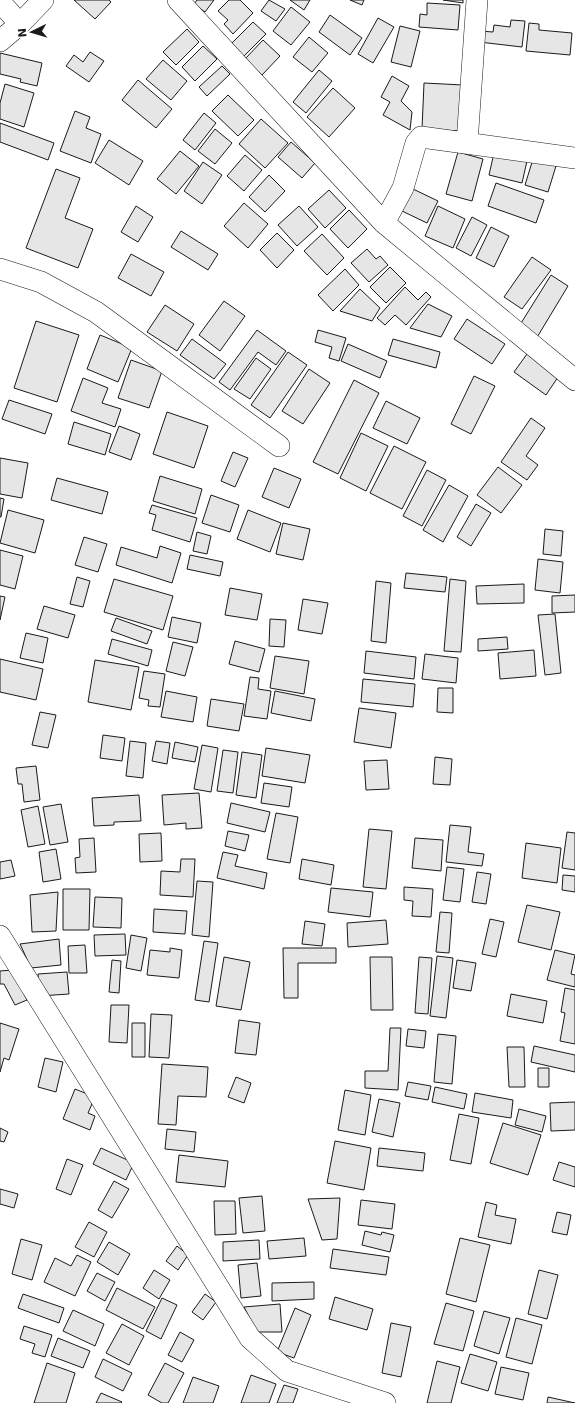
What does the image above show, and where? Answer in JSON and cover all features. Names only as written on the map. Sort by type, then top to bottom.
[{"type":"street","points":[[0,41],[20,24],[43,0]]},
{"type":"street","points":[[178,0],[384,222],[575,380]]},
{"type":"street","points":[[467,143],[477,0]]},
{"type":"street","points":[[0,2],[20,24]]},
{"type":"street","points":[[384,222],[403,188],[416,143],[421,137],[575,158]]},
{"type":"street","points":[[0,269],[42,282],[96,312],[279,446]]},
{"type":"street","points":[[0,936],[250,1338],[287,1371],[385,1403]]},
{"type":"building","points":[[74,0],[109,0],[111,2],[95,19]]},
{"type":"building","points":[[197,0],[214,0],[205,12],[194,4]]},
{"type":"building","points":[[229,0],[240,0],[253,13],[233,34],[224,24],[228,20],[218,11]]},
{"type":"building","points":[[269,0],[285,9],[276,21],[261,11]]},
{"type":"building","points":[[290,0],[310,0],[304,10]]},
{"type":"building","points":[[350,0],[364,0],[362,5]]},
{"type":"building","points":[[443,0],[463,0],[463,3]]},
{"type":"building","points":[[427,3],[460,5],[458,30],[419,27],[420,14],[427,15]]},
{"type":"building","points":[[291,7],[310,22],[291,45],[273,31]]},
{"type":"building","points":[[330,15],[362,38],[350,55],[319,32]]},
{"type":"building","points":[[378,18],[394,27],[373,63],[358,54]]},
{"type":"building","points":[[511,20],[525,21],[522,47],[479,42],[480,31],[493,32],[494,25],[510,27]]},
{"type":"building","points":[[253,22],[266,34],[242,58],[229,46]]},
{"type":"building","points":[[529,23],[539,24],[539,30],[572,33],[570,55],[526,51]]},
{"type":"building","points":[[400,26],[420,31],[411,67],[391,62]]},
{"type":"building","points":[[187,29],[199,42],[176,65],[163,52]]},
{"type":"building","points":[[309,37],[328,53],[312,72],[293,57]]},
{"type":"building","points":[[263,40],[280,56],[262,75],[245,59]]},
{"type":"building","points":[[203,46],[217,59],[195,81],[182,67]]},
{"type":"building","points":[[90,52],[104,61],[89,82],[66,66],[74,55],[83,62]]},
{"type":"building","points":[[0,53],[42,63],[37,86],[20,82],[21,79],[0,74]]},
{"type":"building","points":[[163,60],[187,81],[171,100],[146,79]]},
{"type":"building","points":[[222,66],[230,74],[207,96],[199,87]]},
{"type":"building","points":[[319,70],[332,81],[306,113],[293,102]]},
{"type":"building","points":[[392,76],[409,86],[401,101],[412,112],[410,130],[383,115],[390,102],[381,97]]},
{"type":"building","points":[[138,80],[172,109],[156,128],[122,100]]},
{"type":"building","points":[[424,83],[463,85],[461,131],[422,129]]},
{"type":"building","points":[[5,84],[34,93],[24,127],[0,119],[0,103]]},
{"type":"building","points":[[333,88],[355,108],[329,137],[307,117]]},
{"type":"building","points":[[228,95],[254,120],[238,136],[212,111]]},
{"type":"building","points":[[75,111],[90,117],[86,128],[101,134],[91,163],[60,151]]},
{"type":"building","points":[[204,113],[216,123],[195,150],[183,140]]},
{"type":"building","points":[[261,119],[288,143],[265,168],[239,144]]},
{"type":"building","points":[[0,123],[54,143],[48,160],[0,142]]},
{"type":"building","points":[[215,129],[232,143],[215,164],[198,151]]},
{"type":"building","points":[[109,140],[143,161],[129,185],[95,163]]},
{"type":"building","points":[[291,142],[315,163],[302,178],[278,157]]},
{"type":"building","points":[[180,151],[199,166],[176,194],[157,179]]},
{"type":"building","points":[[458,152],[483,159],[472,201],[446,194]]},
{"type":"building","points":[[494,153],[527,161],[522,183],[489,175]]},
{"type":"building","points":[[245,155],[262,170],[244,191],[227,176]]},
{"type":"building","points":[[533,159],[556,166],[548,192],[525,185]]},
{"type":"building","points":[[203,162],[222,175],[202,204],[184,191]]},
{"type":"building","points":[[56,169],[80,178],[65,218],[93,229],[78,268],[26,248]]},
{"type":"building","points":[[269,175],[285,191],[265,212],[249,197]]},
{"type":"building","points":[[496,183],[544,200],[536,223],[488,206]]},
{"type":"building","points":[[413,189],[438,201],[427,223],[402,211]]},
{"type":"building","points":[[329,190],[346,208],[325,228],[308,209]]},
{"type":"building","points":[[244,203],[268,224],[248,248],[224,226]]},
{"type":"building","points":[[136,206],[153,217],[138,242],[121,232]]},
{"type":"building","points":[[299,206],[318,227],[297,246],[278,225]]},
{"type":"building","points":[[438,206],[465,219],[453,248],[425,236]]},
{"type":"building","points":[[349,210],[367,229],[348,248],[330,229]]},
{"type":"building","points":[[472,217],[487,225],[471,256],[456,248]]},
{"type":"building","points":[[491,227],[509,236],[494,267],[476,258]]},
{"type":"building","points":[[181,231],[218,254],[208,270],[171,247]]},
{"type":"building","points":[[277,233],[294,250],[277,268],[260,250]]},
{"type":"building","points":[[322,234],[344,258],[327,275],[304,251]]},
{"type":"building","points":[[367,249],[376,259],[380,256],[388,265],[369,282],[351,263]]},
{"type":"building","points":[[131,254],[164,272],[151,296],[118,278]]},
{"type":"building","points":[[532,257],[551,270],[522,309],[504,297]]},
{"type":"building","points":[[390,267],[406,283],[386,303],[370,287]]},
{"type":"building","points":[[345,269],[359,285],[333,311],[318,295]]},
{"type":"building","points":[[551,275],[568,286],[536,339],[518,328]]},
{"type":"building","points":[[405,287],[418,300],[426,292],[431,297],[406,325],[395,315],[385,325],[377,318]]},
{"type":"building","points":[[360,289],[380,308],[372,321],[340,311]]},
{"type":"building","points":[[224,301],[245,316],[220,351],[199,335]]},
{"type":"building","points":[[428,304],[452,316],[441,337],[410,328]]},
{"type":"building","points":[[165,305],[194,324],[177,351],[147,332]]},
{"type":"building","points":[[467,319],[505,344],[492,364],[454,339]]},
{"type":"building","points":[[36,321],[79,335],[57,402],[14,388]]},
{"type":"building","points":[[257,330],[286,351],[276,365],[258,352],[230,390],[219,382]]},
{"type":"building","points":[[318,330],[346,338],[339,361],[329,358],[332,347],[315,342]]},
{"type":"building","points":[[100,335],[132,348],[118,382],[87,369]]},
{"type":"building","points":[[192,339],[226,364],[214,379],[180,355]]},
{"type":"building","points":[[393,339],[440,352],[436,368],[388,355]]},
{"type":"building","points":[[348,344],[387,361],[380,378],[341,361]]},
{"type":"building","points":[[288,352],[307,365],[270,418],[251,405]]},
{"type":"building","points":[[527,354],[558,377],[546,395],[514,372]]},
{"type":"building","points":[[256,358],[271,369],[250,399],[234,389]]},
{"type":"building","points":[[131,360],[162,371],[149,408],[118,398]]},
{"type":"building","points":[[309,369],[330,383],[303,424],[282,411]]},
{"type":"building","points":[[474,376],[495,386],[471,434],[451,424]]},
{"type":"building","points":[[83,378],[108,388],[102,403],[121,409],[115,427],[71,411]]},
{"type":"building","points":[[354,380],[379,393],[338,474],[313,462]]},
{"type":"building","points":[[9,400],[52,414],[45,434],[2,419]]},
{"type":"building","points":[[386,401],[420,418],[407,444],[373,428]]},
{"type":"building","points":[[167,412],[208,426],[194,468],[153,454]]},
{"type":"building","points":[[531,418],[545,428],[526,456],[538,465],[527,480],[501,462]]},
{"type":"building","points":[[74,422],[111,434],[105,455],[68,444]]},
{"type":"building","points":[[119,426],[140,434],[131,460],[109,452]]},
{"type":"building","points":[[361,433],[388,446],[366,491],[340,478]]},
{"type":"building","points":[[394,446],[426,462],[402,509],[370,493]]},
{"type":"building","points":[[233,452],[248,458],[235,487],[221,481]]},
{"type":"building","points":[[0,458],[28,463],[22,498],[0,494]]},
{"type":"building","points":[[498,467],[522,485],[501,513],[477,495]]},
{"type":"building","points":[[274,468],[301,479],[289,508],[262,497]]},
{"type":"building","points":[[427,470],[446,480],[422,526],[403,516]]},
{"type":"building","points":[[160,476],[202,489],[195,514],[153,501]]},
{"type":"building","points":[[57,478],[108,492],[102,514],[51,500]]},
{"type":"building","points":[[449,485],[468,496],[443,542],[423,530]]},
{"type":"building","points":[[211,495],[239,505],[230,532],[202,523]]},
{"type":"building","points":[[0,498],[4,499],[1,517],[0,517]]},
{"type":"building","points":[[476,504],[491,513],[471,546],[457,537]]},
{"type":"building","points":[[152,505],[197,518],[190,542],[152,530],[156,515],[149,513]]},
{"type":"building","points":[[8,510],[44,520],[35,553],[0,543]]},
{"type":"building","points":[[248,510],[281,523],[270,552],[237,539]]},
{"type":"building","points":[[283,523],[310,529],[303,560],[276,554]]},
{"type":"building","points":[[545,529],[563,531],[561,556],[543,554]]},
{"type":"building","points":[[197,532],[211,536],[207,554],[193,551]]},
{"type":"building","points":[[84,537],[107,544],[98,572],[75,565]]},
{"type":"building","points":[[160,546],[181,553],[172,583],[116,565],[121,547],[157,558]]},
{"type":"building","points":[[0,550],[23,556],[15,589],[0,585]]},
{"type":"building","points":[[190,555],[223,562],[220,576],[187,569]]},
{"type":"building","points":[[538,559],[563,562],[560,593],[535,590]]},
{"type":"building","points":[[406,573],[447,577],[445,592],[404,588]]},
{"type":"building","points":[[77,577],[90,581],[83,607],[70,604]]},
{"type":"building","points":[[114,579],[173,596],[163,630],[104,612]]},
{"type":"building","points":[[450,579],[466,581],[461,652],[444,651]]},
{"type":"building","points":[[376,581],[391,583],[386,643],[371,641]]},
{"type":"building","points":[[524,584],[524,603],[477,604],[476,586]]},
{"type":"building","points":[[230,588],[262,594],[257,620],[225,615]]},
{"type":"building","points":[[575,595],[575,612],[552,613],[552,596]]},
{"type":"building","points":[[0,596],[5,597],[0,620]]},
{"type":"building","points":[[303,599],[328,603],[322,634],[298,630]]},
{"type":"building","points":[[44,606],[75,615],[68,638],[37,629]]},
{"type":"building","points":[[555,614],[561,673],[545,675],[538,615]]},
{"type":"building","points":[[172,617],[201,623],[197,643],[168,637]]},
{"type":"building","points":[[116,618],[152,631],[147,644],[111,631]]},
{"type":"building","points":[[270,619],[286,620],[284,647],[269,646]]},
{"type":"building","points":[[26,633],[48,638],[43,663],[20,658]]},
{"type":"building","points":[[507,637],[508,649],[478,651],[478,639]]},
{"type":"building","points":[[112,639],[152,650],[148,666],[108,654]]},
{"type":"building","points":[[235,641],[265,649],[259,672],[229,664]]},
{"type":"building","points":[[173,642],[193,647],[185,676],[166,671]]},
{"type":"building","points":[[534,650],[536,676],[500,679],[498,653]]},
{"type":"building","points":[[366,651],[416,657],[414,679],[364,673]]},
{"type":"building","points":[[425,654],[458,658],[456,683],[422,679]]},
{"type":"building","points":[[275,656],[309,661],[304,694],[270,688]]},
{"type":"building","points":[[0,659],[43,669],[36,700],[0,692]]},
{"type":"building","points":[[95,660],[139,667],[131,710],[88,702]]},
{"type":"building","points":[[144,671],[165,674],[160,707],[148,706],[149,700],[139,698]]},
{"type":"building","points":[[250,677],[259,678],[258,689],[271,691],[267,719],[244,716]]},
{"type":"building","points":[[363,679],[415,684],[413,707],[361,702]]},
{"type":"building","points":[[438,688],[453,688],[453,713],[437,712]]},
{"type":"building","points":[[166,691],[197,697],[193,722],[161,717]]},
{"type":"building","points":[[275,691],[315,699],[311,721],[271,713]]},
{"type":"building","points":[[211,699],[244,704],[239,731],[207,726]]},
{"type":"building","points":[[359,708],[396,713],[391,748],[354,742]]},
{"type":"building","points":[[40,712],[56,715],[48,748],[32,745]]},
{"type":"building","points":[[103,735],[125,738],[122,761],[100,758]]},
{"type":"building","points":[[130,741],[146,743],[143,778],[126,776]]},
{"type":"building","points":[[156,741],[170,743],[167,764],[152,761]]},
{"type":"building","points":[[175,742],[198,747],[195,762],[172,758]]},
{"type":"building","points":[[202,745],[218,748],[211,792],[194,789]]},
{"type":"building","points":[[266,748],[310,755],[305,783],[262,776]]},
{"type":"building","points":[[223,750],[238,752],[233,793],[217,791]]},
{"type":"building","points":[[242,752],[262,755],[256,798],[236,795]]},
{"type":"building","points":[[435,757],[452,759],[450,785],[433,784]]},
{"type":"building","points":[[387,760],[389,789],[366,790],[364,761]]},
{"type":"building","points":[[36,766],[40,800],[24,802],[22,784],[18,784],[16,768]]},
{"type":"building","points":[[264,783],[292,787],[289,807],[261,803]]},
{"type":"building","points":[[199,793],[202,828],[186,829],[186,823],[164,825],[162,795]]},
{"type":"building","points":[[139,795],[141,821],[114,822],[114,825],[94,826],[92,798]]},
{"type":"building","points":[[231,803],[270,812],[265,832],[227,823]]},
{"type":"building","points":[[61,804],[68,842],[50,845],[43,807]]},
{"type":"building","points":[[38,806],[45,844],[28,847],[21,810]]},
{"type":"building","points":[[276,813],[298,817],[290,863],[267,859]]},
{"type":"building","points":[[450,825],[471,827],[468,852],[484,854],[482,866],[446,862]]},
{"type":"building","points":[[369,829],[392,831],[386,889],[363,887]]},
{"type":"building","points":[[228,831],[249,835],[245,851],[225,846]]},
{"type":"building","points":[[567,832],[575,833],[575,870],[562,868]]},
{"type":"building","points":[[161,833],[162,861],[140,862],[139,834]]},
{"type":"building","points":[[94,838],[96,872],[76,873],[75,858],[80,857],[79,839]]},
{"type":"building","points":[[415,838],[443,840],[441,871],[412,868]]},
{"type":"building","points":[[526,843],[561,848],[557,883],[522,878]]},
{"type":"building","points":[[56,849],[61,879],[43,882],[39,852]]},
{"type":"building","points":[[223,852],[238,855],[235,866],[267,873],[264,889],[217,878]]},
{"type":"building","points":[[181,859],[195,859],[193,897],[160,895],[161,871],[180,872]]},
{"type":"building","points":[[302,859],[334,865],[331,885],[299,879]]},
{"type":"building","points":[[11,860],[15,876],[0,879],[0,862]]},
{"type":"building","points":[[447,867],[464,869],[460,902],[443,900]]},
{"type":"building","points":[[477,872],[491,874],[486,904],[472,902]]},
{"type":"building","points":[[563,875],[575,876],[575,892],[562,890]]},
{"type":"building","points":[[197,881],[213,882],[209,937],[192,935]]},
{"type":"building","points":[[404,887],[433,889],[431,917],[412,916],[413,901],[404,900]]},
{"type":"building","points":[[331,888],[373,892],[370,917],[328,912]]},
{"type":"building","points":[[63,889],[90,889],[89,930],[63,930]]},
{"type":"building","points":[[58,892],[56,931],[32,932],[30,895]]},
{"type":"building","points":[[95,897],[122,898],[121,928],[93,927]]},
{"type":"building","points":[[527,905],[560,912],[551,950],[518,942]]},
{"type":"building","points":[[154,909],[187,911],[185,934],[153,932]]},
{"type":"building","points":[[440,912],[452,913],[449,953],[436,952]]},
{"type":"building","points":[[490,919],[504,922],[496,957],[482,954]]},
{"type":"building","points":[[386,920],[388,944],[348,947],[347,923]]},
{"type":"building","points":[[305,921],[325,924],[322,946],[302,944]]},
{"type":"building","points":[[125,934],[126,955],[95,956],[94,935]]},
{"type":"building","points":[[131,935],[147,938],[141,971],[126,968]]},
{"type":"building","points":[[59,939],[61,965],[31,968],[20,944]]},
{"type":"building","points":[[204,941],[218,943],[209,1002],[195,1000]]},
{"type":"building","points":[[85,945],[87,973],[69,973],[68,946]]},
{"type":"building","points":[[170,948],[182,950],[179,978],[147,975],[150,950],[170,952]]},
{"type":"building","points":[[283,948],[336,948],[336,963],[298,963],[298,998],[284,998]]},
{"type":"building","points":[[555,950],[575,955],[571,974],[575,975],[575,987],[547,980]]},
{"type":"building","points":[[437,956],[453,958],[446,1018],[430,1016]]},
{"type":"building","points":[[224,957],[250,962],[241,1010],[216,1006]]},
{"type":"building","points":[[370,957],[392,957],[393,1010],[371,1010]]},
{"type":"building","points":[[419,957],[432,958],[428,1014],[415,1013]]},
{"type":"building","points":[[112,960],[121,961],[119,993],[109,992]]},
{"type":"building","points":[[457,960],[476,963],[471,991],[453,988]]},
{"type":"building","points":[[12,970],[27,1000],[15,1005],[4,984],[0,984],[0,971]]},
{"type":"building","points":[[67,972],[69,994],[39,996],[38,974]]},
{"type":"building","points":[[565,988],[575,990],[575,1044],[560,1041],[565,1013],[561,1012]]},
{"type":"building","points":[[511,994],[547,1001],[543,1023],[507,1016]]},
{"type":"building","points":[[111,1005],[129,1005],[127,1043],[109,1042]]},
{"type":"building","points":[[151,1014],[172,1015],[169,1058],[149,1057]]},
{"type":"building","points":[[239,1020],[260,1023],[256,1055],[235,1053]]},
{"type":"building","points":[[0,1023],[19,1029],[9,1060],[4,1058],[0,1072]]},
{"type":"building","points":[[132,1023],[145,1023],[145,1057],[132,1057]]},
{"type":"building","points":[[390,1028],[401,1028],[398,1090],[365,1088],[365,1071],[388,1071]]},
{"type":"building","points":[[408,1029],[426,1031],[424,1048],[406,1046]]},
{"type":"building","points":[[438,1034],[456,1036],[452,1084],[434,1082]]},
{"type":"building","points":[[534,1046],[575,1055],[575,1072],[531,1062]]},
{"type":"building","points":[[507,1047],[524,1047],[525,1087],[509,1087]]},
{"type":"building","points":[[45,1058],[63,1062],[56,1092],[38,1087]]},
{"type":"building","points":[[162,1064],[208,1067],[206,1097],[178,1096],[176,1125],[158,1124]]},
{"type":"building","points":[[538,1068],[549,1068],[549,1087],[538,1087]]},
{"type":"building","points":[[236,1077],[251,1083],[244,1103],[228,1097]]},
{"type":"building","points":[[408,1082],[431,1086],[428,1100],[405,1096]]},
{"type":"building","points":[[435,1087],[467,1094],[464,1109],[432,1102]]},
{"type":"building","points":[[75,1089],[95,1097],[88,1113],[95,1116],[90,1130],[63,1119]]},
{"type":"building","points":[[345,1090],[371,1095],[365,1135],[338,1130]]},
{"type":"building","points":[[475,1093],[513,1100],[511,1118],[472,1112]]},
{"type":"building","points":[[379,1099],[400,1103],[393,1137],[372,1132]]},
{"type":"building","points":[[575,1102],[575,1130],[551,1131],[550,1103]]},
{"type":"building","points":[[519,1109],[546,1116],[542,1132],[515,1125]]},
{"type":"building","points":[[459,1114],[479,1118],[471,1164],[450,1160]]},
{"type":"building","points":[[503,1123],[541,1135],[528,1175],[490,1163]]},
{"type":"building","points":[[0,1128],[8,1132],[4,1142],[0,1141]]},
{"type":"building","points":[[167,1129],[196,1132],[194,1152],[165,1149]]},
{"type":"building","points":[[335,1141],[371,1148],[364,1190],[327,1183]]},
{"type":"building","points":[[101,1148],[134,1163],[126,1180],[93,1164]]},
{"type":"building","points":[[379,1148],[425,1153],[423,1171],[377,1166]]},
{"type":"building","points":[[179,1155],[228,1161],[225,1187],[176,1182]]},
{"type":"building","points":[[67,1159],[83,1165],[71,1195],[56,1189]]},
{"type":"building","points":[[559,1162],[575,1167],[575,1187],[553,1180]]},
{"type":"building","points":[[114,1181],[129,1189],[112,1218],[98,1210]]},
{"type":"building","points":[[0,1189],[18,1194],[14,1208],[0,1204]]},
{"type":"building","points":[[262,1196],[265,1231],[243,1233],[239,1198]]},
{"type":"building","points":[[340,1198],[337,1239],[322,1240],[308,1199]]},
{"type":"building","points":[[361,1200],[395,1204],[392,1229],[358,1225]]},
{"type":"building","points":[[214,1201],[235,1201],[236,1234],[215,1235]]},
{"type":"building","points":[[486,1202],[497,1205],[495,1215],[516,1219],[511,1244],[478,1237]]},
{"type":"building","points":[[557,1212],[571,1215],[567,1235],[552,1232]]},
{"type":"building","points":[[89,1222],[107,1232],[94,1257],[75,1247]]},
{"type":"building","points":[[365,1231],[381,1235],[382,1232],[394,1235],[390,1252],[362,1245]]},
{"type":"building","points":[[304,1238],[306,1256],[269,1259],[267,1241]]},
{"type":"building","points":[[460,1238],[490,1245],[476,1302],[446,1294]]},
{"type":"building","points":[[21,1239],[42,1245],[32,1280],[12,1274]]},
{"type":"building","points":[[259,1240],[260,1259],[223,1261],[223,1242]]},
{"type":"building","points":[[109,1242],[130,1254],[118,1275],[97,1262]]},
{"type":"building","points":[[177,1246],[188,1255],[178,1270],[166,1261]]},
{"type":"building","points":[[333,1249],[389,1257],[386,1275],[330,1268]]},
{"type":"building","points":[[77,1255],[91,1262],[75,1296],[44,1282],[55,1258],[71,1266]]},
{"type":"building","points":[[257,1263],[261,1296],[241,1298],[238,1265]]},
{"type":"building","points":[[154,1270],[170,1280],[159,1299],[143,1288]]},
{"type":"building","points":[[539,1270],[558,1275],[547,1319],[528,1314]]},
{"type":"building","points":[[97,1273],[115,1282],[105,1301],[87,1291]]},
{"type":"building","points":[[314,1282],[314,1299],[272,1301],[272,1283]]},
{"type":"building","points":[[117,1288],[155,1307],[143,1329],[106,1310]]},
{"type":"building","points":[[23,1294],[64,1308],[59,1323],[18,1308]]},
{"type":"building","points":[[205,1294],[216,1302],[203,1320],[192,1312]]},
{"type":"building","points":[[335,1297],[373,1309],[367,1330],[329,1319]]},
{"type":"building","points":[[162,1298],[177,1305],[161,1339],[146,1331]]},
{"type":"building","points":[[446,1303],[474,1311],[463,1351],[434,1344]]},
{"type":"building","points":[[280,1304],[282,1332],[257,1332],[244,1307]]},
{"type":"building","points":[[295,1308],[311,1315],[294,1358],[277,1352]]},
{"type":"building","points":[[73,1310],[104,1324],[95,1346],[63,1331]]},
{"type":"building","points":[[484,1311],[510,1318],[499,1354],[474,1346]]},
{"type":"building","points":[[516,1318],[542,1325],[532,1364],[506,1357]]},
{"type":"building","points":[[391,1323],[411,1327],[401,1377],[382,1373]]},
{"type":"building","points":[[122,1324],[144,1336],[129,1365],[106,1353]]},
{"type":"building","points":[[24,1326],[52,1335],[45,1357],[32,1353],[35,1344],[20,1339]]},
{"type":"building","points":[[180,1332],[194,1340],[182,1362],[168,1355]]},
{"type":"building","points":[[58,1338],[90,1351],[83,1368],[51,1356]]},
{"type":"building","points":[[470,1354],[497,1362],[488,1391],[461,1383]]},
{"type":"building","points":[[103,1359],[132,1373],[123,1391],[95,1377]]},
{"type":"building","points":[[437,1361],[460,1367],[451,1403],[427,1403]]},
{"type":"building","points":[[47,1363],[75,1373],[66,1403],[34,1403]]},
{"type":"building","points":[[165,1363],[184,1373],[168,1403],[162,1403],[148,1395]]},
{"type":"building","points":[[501,1367],[529,1373],[523,1400],[495,1394]]},
{"type":"building","points":[[251,1375],[276,1384],[269,1403],[241,1403]]},
{"type":"building","points":[[193,1377],[219,1386],[213,1403],[183,1403]]},
{"type":"building","points":[[284,1385],[298,1389],[293,1403],[277,1403]]},
{"type":"building","points":[[101,1393],[122,1402],[96,1403]]},
{"type":"building","points":[[548,1397],[575,1403],[547,1403]]}]
